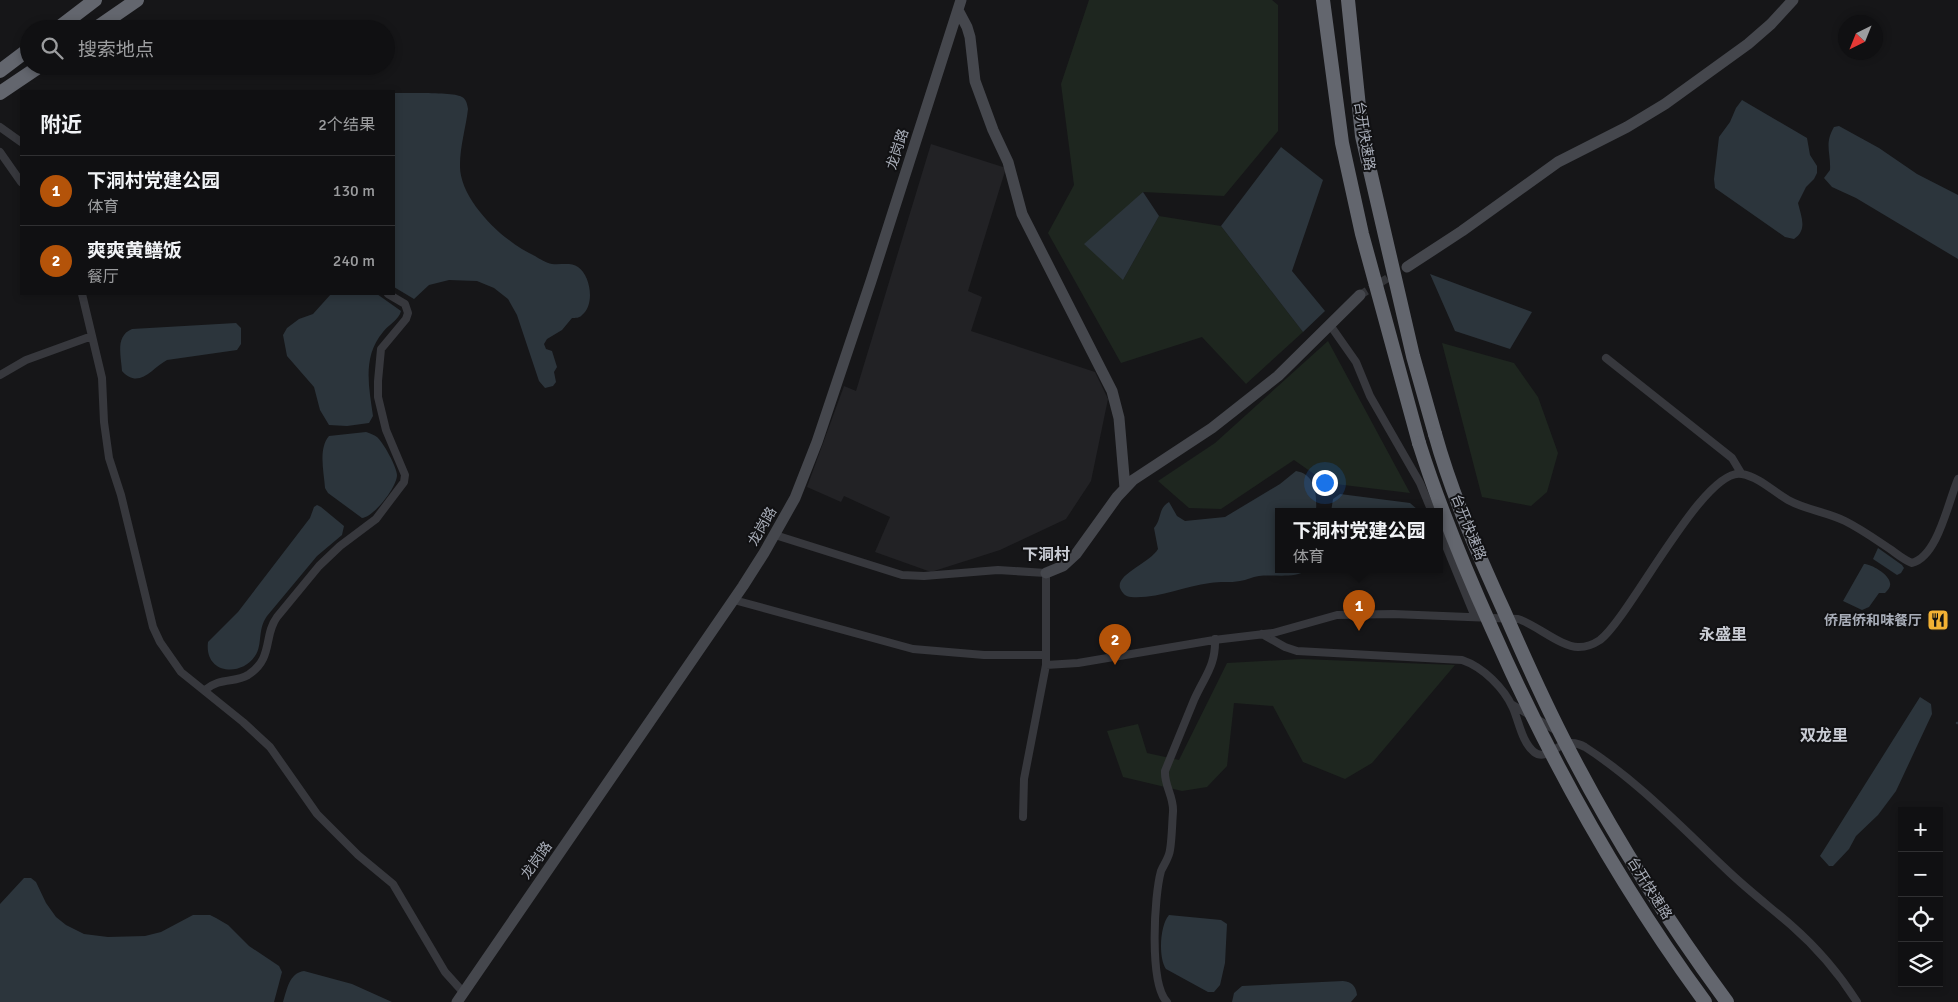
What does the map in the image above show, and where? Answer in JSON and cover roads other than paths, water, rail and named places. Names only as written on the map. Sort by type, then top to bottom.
[{"type":"highway","points":[[69,20],[96,0]]},
{"type":"highway","points":[[108,20],[137,0]]},
{"type":"highway","name":"台开快速路","points":[[1323,0],[1342,143],[1362,234],[1419,443],[1462,559],[1552,756],[1617,871],[1705,1002]]},
{"type":"highway","name":"台开快速路","points":[[1348,0],[1362,136],[1413,356],[1443,462],[1520,648],[1568,748],[1637,869],[1727,1002]]},
{"type":"highway","points":[[0,71],[20,56]]},
{"type":"highway","points":[[0,93],[27,75]]},
{"type":"street","points":[[1407,267],[1462,231],[1558,162],[1627,127],[1665,104],[1748,44],[1771,24],[1793,0]]},
{"type":"street","points":[[959,5],[970,37],[975,81],[993,130],[1008,162],[1022,214],[1100,364],[1112,391],[1119,418],[1125,488]]},
{"type":"street","name":"龙岗路","points":[[460,997],[734,600],[775,535],[795,498],[817,442],[865,299],[959,5]]},
{"type":"street","points":[[0,127],[20,141]]},
{"type":"street","points":[[0,152],[20,181]]},
{"type":"street","points":[[82,295],[102,378],[104,422],[109,458],[121,495],[153,626],[177,667],[270,747],[317,814],[345,843],[393,884],[460,997]]},
{"type":"street","points":[[205,690],[212,684],[247,676],[258,665],[267,652],[272,625],[277,617],[319,566],[340,546],[376,520],[402,486],[404,475],[386,430],[378,398],[381,349],[406,319],[408,313],[405,304],[390,295]]},
{"type":"street","points":[[775,535],[902,575],[924,576],[998,570],[1046,572],[1063,566],[1076,554],[1125,488],[1143,472],[1212,428],[1278,376],[1360,295]]},
{"type":"street","points":[[1330,325],[1356,362],[1370,396],[1420,483],[1430,508]]},
{"type":"street","points":[[0,375],[26,360],[92,336]]},
{"type":"street","points":[[1606,358],[1732,458],[1741,473],[1757,480],[1790,501],[1843,520],[1866,532],[1912,563],[1921,560],[1930,550],[1938,534],[1958,479]]},
{"type":"street","points":[[1046,665],[1078,663],[1215,639],[1262,634],[1344,615],[1393,614],[1521,619],[1572,647],[1582,647],[1594,643],[1605,635],[1685,520],[1704,498],[1732,475],[1741,473]]},
{"type":"street","points":[[1443,539],[1475,617]]},
{"type":"street","points":[[1023,817],[1024,779],[1046,665],[1046,572]]},
{"type":"street","points":[[734,600],[913,649],[984,655],[1046,655]]},
{"type":"street","points":[[1262,634],[1285,647],[1297,651],[1462,660],[1474,665],[1498,686],[1510,704],[1525,740],[1533,751],[1540,756],[1564,743],[1581,744]]},
{"type":"street","points":[[1166,1002],[1159,992],[1155,957],[1155,921],[1159,884],[1162,871],[1169,857],[1173,809],[1172,797],[1165,780],[1165,771],[1195,698],[1214,662],[1216,652],[1215,639]]},
{"type":"street","points":[[1510,704],[1581,744],[1623,774],[1761,902],[1792,926],[1845,983],[1857,1002]]},
{"type":"tunnel","points":[[1360,295],[1396,273]]},
{"type":"place","name":"侨居侨和味餐厅","points":[[1938,620]]},
{"type":"place","name":"下洞村党建公园","points":[[1359,631]]},
{"type":"place","name":"爽爽黄鳝饭","points":[[1115,665]]},
{"type":"district","name":"下洞村","points":[[1046,554]]},
{"type":"district","name":"永盛里","points":[[1723,634]]},
{"type":"district","name":"双龙里","points":[[1824,735]]}]
